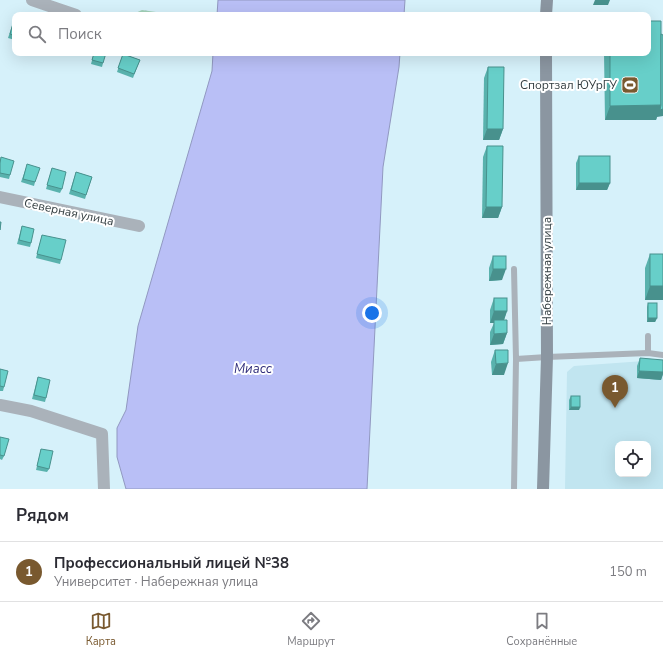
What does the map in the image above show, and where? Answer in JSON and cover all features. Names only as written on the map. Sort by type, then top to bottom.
[{"type":"street","points":[[32,0],[67,12]]},
{"type":"street","points":[[546,12],[547,0]]},
{"type":"street","name":"Набережная улица","points":[[543,489],[547,357],[546,56]]},
{"type":"street","name":"Северная улица","points":[[0,197],[139,226]]},
{"type":"street","points":[[0,405],[31,411],[102,434],[104,489]]},
{"type":"lane","points":[[514,269],[516,359],[514,489]]},
{"type":"lane","points":[[648,336],[648,353]]},
{"type":"lane","points":[[516,359],[648,353],[663,355]]},
{"type":"shaded area","points":[[644,361],[663,362],[663,489],[565,489],[567,372],[574,366]]},
{"type":"green space","points":[[142,10],[156,12],[138,12]]},
{"type":"water","points":[[218,0],[405,0],[404,12],[217,12]]},
{"type":"water","name":"Миасс","points":[[213,56],[400,56],[383,167],[367,489],[126,489],[117,457],[117,428],[126,410],[138,326],[212,71]]},
{"type":"building","name":"Спортзал ЮУрГУ","points":[[651,21],[661,21],[661,105],[610,106],[610,56],[651,56]]},
{"type":"building","points":[[661,34],[663,35],[663,109],[660,110],[661,105]]},
{"type":"building","points":[[93,56],[105,56],[103,63],[92,60]]},
{"type":"building","points":[[122,56],[129,56],[140,60],[134,74],[118,68]]},
{"type":"building","points":[[488,67],[504,67],[503,129],[487,129]]},
{"type":"building","points":[[487,146],[503,146],[502,207],[486,207]]},
{"type":"building","points":[[579,156],[610,156],[610,183],[579,183]]},
{"type":"building","points":[[1,157],[14,161],[10,175],[0,173]]},
{"type":"building","points":[[27,164],[40,168],[35,182],[23,179]]},
{"type":"building","points":[[52,168],[66,172],[62,189],[47,185]]},
{"type":"building","points":[[76,172],[92,177],[86,195],[71,190]]},
{"type":"building","points":[[22,226],[34,229],[31,243],[19,240]]},
{"type":"building","points":[[42,235],[66,240],[61,260],[37,254]]},
{"type":"building","points":[[650,254],[663,254],[663,286],[650,286]]},
{"type":"building","points":[[493,256],[506,256],[506,269],[493,269]]},
{"type":"building","points":[[494,298],[507,298],[507,311],[494,311]]},
{"type":"building","points":[[648,303],[657,303],[657,318],[648,318]]},
{"type":"building","points":[[494,320],[507,320],[507,333],[494,334]]},
{"type":"building","points":[[495,350],[508,350],[508,363],[496,364]]},
{"type":"building","points":[[640,358],[663,360],[663,372],[639,371]]},
{"type":"building","points":[[0,369],[8,371],[4,387],[0,386]]},
{"type":"building","points":[[38,377],[50,380],[46,398],[34,395]]},
{"type":"building","points":[[571,396],[580,396],[580,407],[571,407]]},
{"type":"building","points":[[0,437],[9,439],[4,456],[0,455]]},
{"type":"building","points":[[41,449],[53,451],[49,469],[37,466]]},
{"type":"place","name":"Спортзал ЮУрГУ","points":[[630,85]]},
{"type":"place","name":"Профессиональный лицей №38","points":[[615,408]]}]
